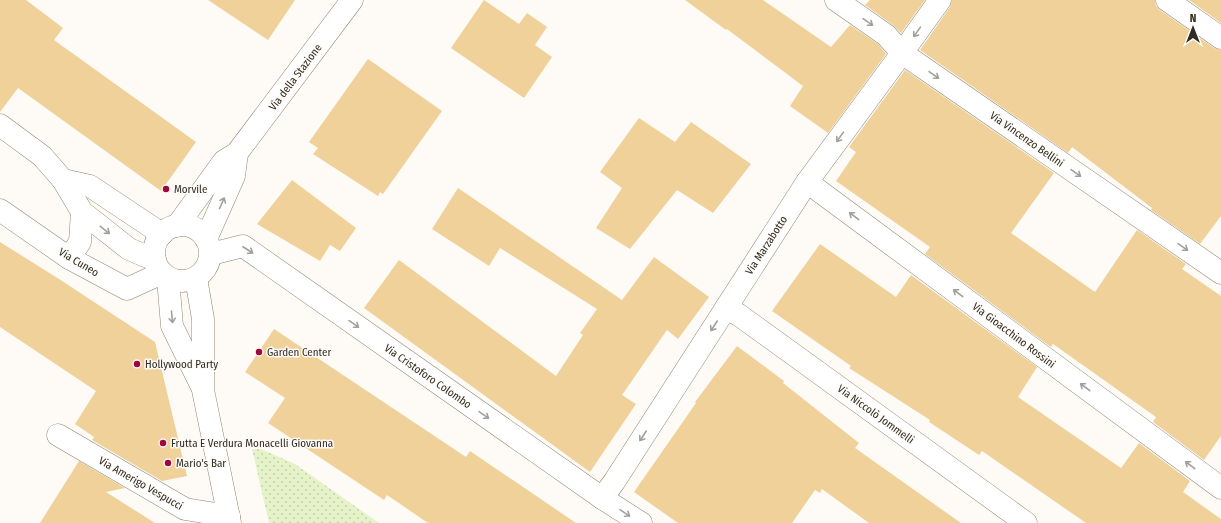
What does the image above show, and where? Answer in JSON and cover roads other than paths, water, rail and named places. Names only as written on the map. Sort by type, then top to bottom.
[{"type":"street","name":"Via della Stazione","points":[[169,230],[224,161],[237,153],[352,0]]},
{"type":"street","name":"Via Vincenzo Bellini","points":[[836,0],[886,35],[902,53],[1221,273]]},
{"type":"street","name":"Via Marzabotto","points":[[602,498],[614,482],[807,182],[940,0]]},
{"type":"street","points":[[1167,0],[1221,38]]},
{"type":"street","points":[[0,125],[42,156],[63,180],[82,212],[129,249],[162,270],[175,281],[182,282],[196,278],[206,270],[208,265],[209,246],[201,232],[193,227],[185,225],[169,230],[155,247],[154,254],[162,270],[172,326],[203,390]]},
{"type":"street","name":"Via della Stazione","points":[[209,246],[234,176],[237,153]]},
{"type":"street","points":[[63,180],[90,186],[169,230]]},
{"type":"street","name":"Via Gioacchino Rossini","points":[[807,182],[1221,488]]},
{"type":"street","name":"Via Cuneo","points":[[0,210],[69,258],[127,289],[162,270]]},
{"type":"street","points":[[69,258],[80,242],[82,212]]},
{"type":"street","name":"Via Cristoforo Colombo","points":[[209,246],[242,246],[602,498],[641,523]]},
{"type":"street","points":[[196,278],[203,319],[203,390],[229,519]]},
{"type":"street","name":"Via Niccolò Jommelli","points":[[726,308],[739,315],[1026,523]]},
{"type":"street","name":"Via Amerigo Vespucci","points":[[58,435],[185,509],[229,519]]},
{"type":"place","name":"Morvile","points":[[166,189]]},
{"type":"place","name":"Garden Center","points":[[259,352]]},
{"type":"place","name":"Hollywood Party","points":[[137,364]]},
{"type":"place","name":"Frutta E Verdura Monacelli Giovanna","points":[[163,443]]},
{"type":"place","name":"Mario's Bar","points":[[168,463]]}]
